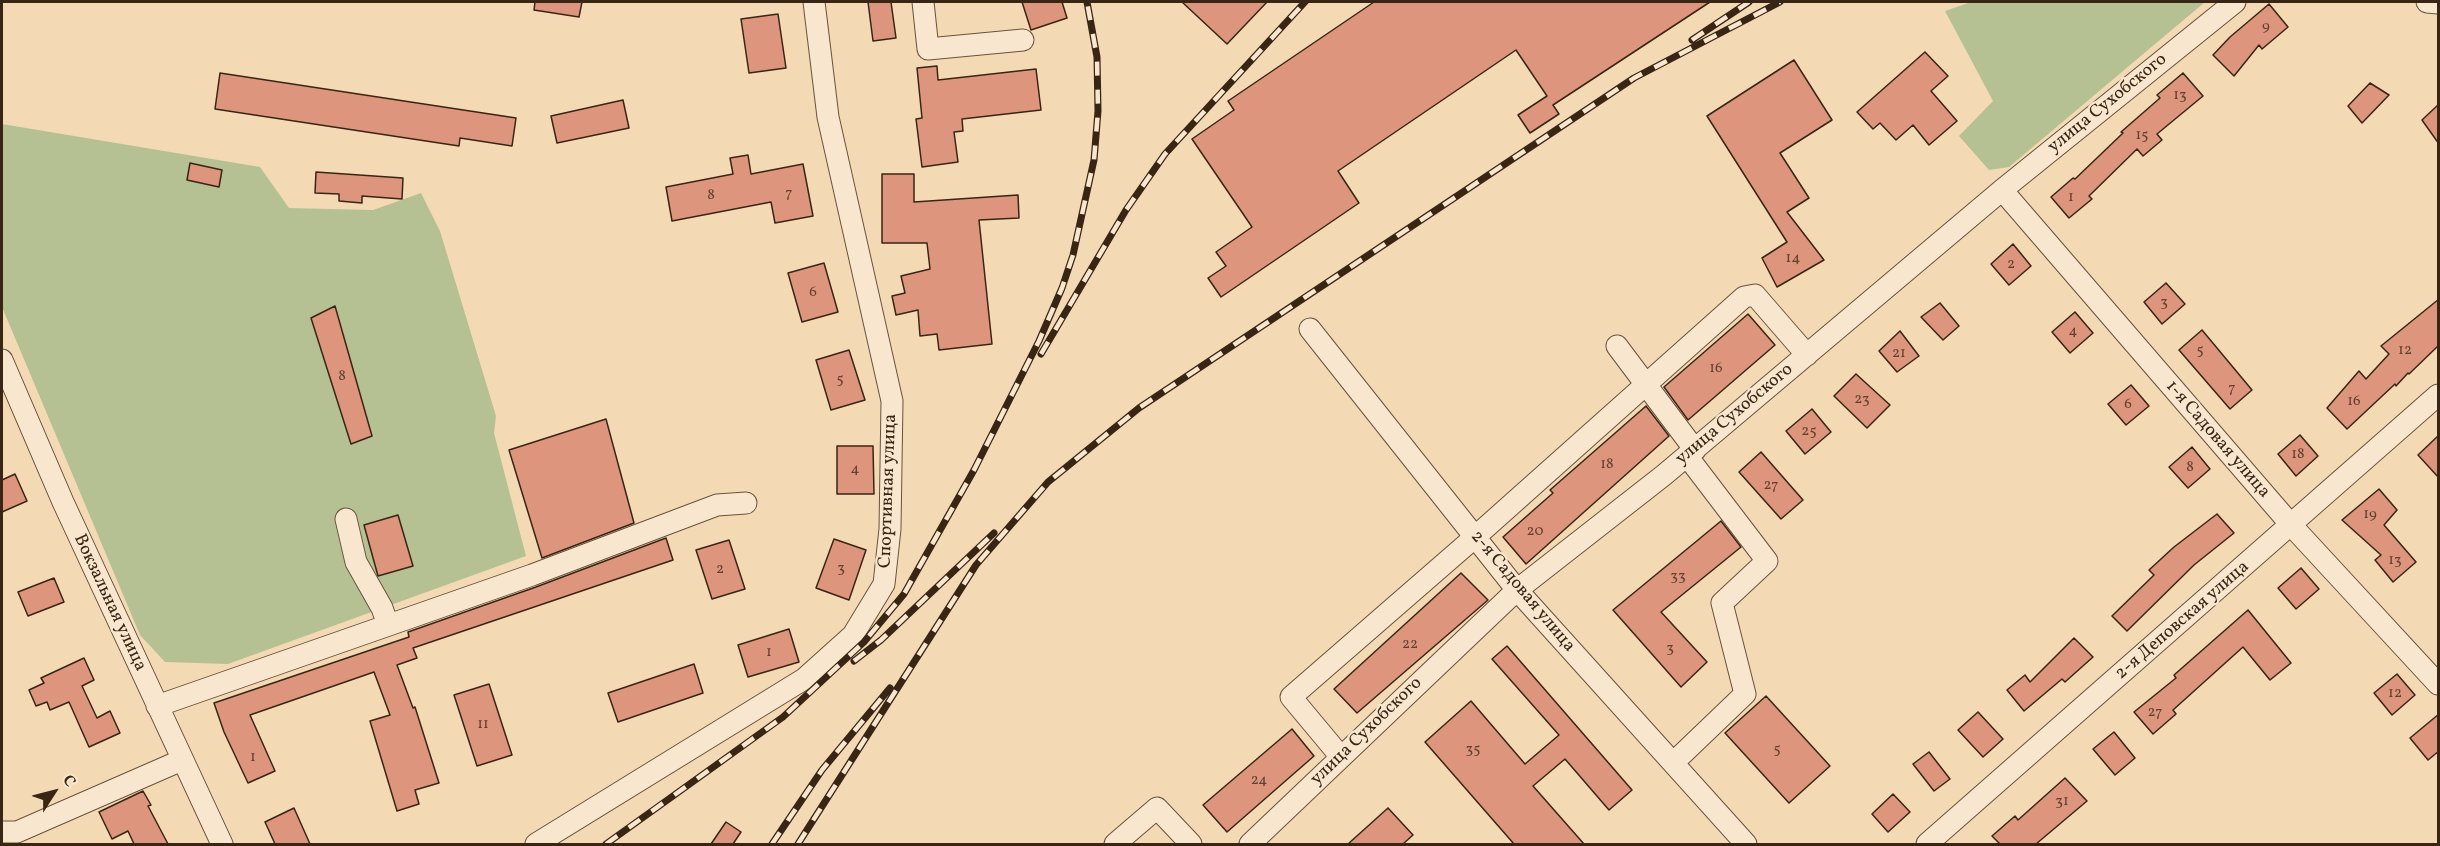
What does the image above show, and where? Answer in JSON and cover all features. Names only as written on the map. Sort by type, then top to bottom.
[{"type":"street","name":"Спортивная улица","points":[[536,844],[804,679],[853,635],[884,584],[890,529],[892,401],[828,117],[814,2]]},
{"type":"street","points":[[923,2],[928,48],[1023,40]]},
{"type":"street","name":"улица Сухобского","points":[[1250,844],[1517,590],[1691,453],[2002,190],[2235,2]]},
{"type":"street","points":[[2427,2],[2439,3]]},
{"type":"street","name":"1-я Садовая улица","points":[[2002,190],[2292,526],[2439,684]]},
{"type":"street","points":[[1341,758],[1291,697],[1475,537],[1744,297],[1755,295],[1807,355]]},
{"type":"street","name":"2-я Садовая улица","points":[[1310,329],[1517,590],[1746,844]]},
{"type":"street","points":[[1617,346],[1767,561],[1722,603],[1745,694],[1673,763]]},
{"type":"street","name":"Вокзальная улица","points":[[2,360],[63,502],[222,844]]},
{"type":"street","name":"2-я Деповская улица","points":[[1927,844],[2439,395]]},
{"type":"street","points":[[157,706],[532,575],[717,505],[746,503]]},
{"type":"street","points":[[346,519],[357,562],[382,608],[388,625]]},
{"type":"street","points":[[2,832],[17,832],[182,760]]},
{"type":"street","points":[[1115,844],[1157,808],[1191,844]]},
{"type":"green space","points":[[1971,2],[2205,2],[2009,167],[1989,170],[1959,136],[1993,101],[1945,11]]},
{"type":"green space","points":[[2,124],[260,167],[289,208],[373,210],[421,193],[440,231],[496,416],[494,433],[526,556],[228,664],[165,662],[140,635],[2,307]]},
{"type":"building","points":[[535,2],[582,2],[579,17],[534,10]]},
{"type":"building","points":[[868,2],[891,2],[896,38],[873,41]]},
{"type":"building","points":[[1022,2],[1062,2],[1067,18],[1031,30]]},
{"type":"building","points":[[1182,2],[1267,2],[1227,44]]},
{"type":"building","points":[[1374,2],[1710,2],[1553,105],[1559,114],[1530,133],[1518,115],[1547,96],[1516,50],[1338,171],[1359,203],[1221,297],[1208,278],[1226,266],[1216,252],[1252,227],[1192,139],[1234,110],[1228,101]]},
{"type":"building","points":[[2269,4],[2288,27],[2262,49],[2259,45],[2234,76],[2213,55],[2230,37]]},
{"type":"building","points":[[778,14],[786,68],[749,73],[741,19]]},
{"type":"building","points":[[1925,52],[1948,76],[1931,91],[1957,121],[1929,145],[1913,125],[1896,140],[1880,123],[1873,129],[1857,112]]},
{"type":"building","points":[[1794,60],[1832,120],[1780,153],[1809,198],[1787,212],[1824,260],[1777,287],[1762,258],[1787,242],[1707,116]]},
{"type":"building","points":[[937,66],[938,80],[1036,69],[1041,110],[962,119],[963,131],[954,132],[958,162],[922,167],[916,119],[922,118],[917,68]]},
{"type":"building","points":[[220,73],[516,118],[512,146],[460,138],[459,146],[215,109]]},
{"type":"building","points":[[2183,73],[2203,96],[2157,134],[2162,140],[2143,156],[2137,149],[2089,196],[2092,199],[2069,218],[2051,197],[2073,178],[2075,179],[2123,133],[2121,132],[2160,98],[2157,95]]},
{"type":"building","points":[[2370,83],[2389,95],[2362,123],[2348,106]]},
{"type":"building","points":[[623,100],[629,128],[557,143],[551,116]]},
{"type":"building","points":[[2439,104],[2439,144],[2422,120]]},
{"type":"building","points":[[748,155],[751,174],[803,164],[813,216],[775,223],[771,202],[672,221],[666,187],[733,174],[730,158]]},
{"type":"building","points":[[190,163],[222,170],[219,187],[187,180]]},
{"type":"building","points":[[316,172],[403,178],[402,199],[362,196],[362,203],[339,201],[339,194],[315,193]]},
{"type":"building","points":[[882,174],[914,174],[914,202],[1018,195],[1019,218],[979,220],[992,344],[939,350],[937,334],[920,336],[918,310],[896,315],[892,296],[905,293],[901,276],[930,269],[927,243],[882,243]]},
{"type":"building","points":[[2013,244],[2031,266],[2009,285],[1991,264]]},
{"type":"building","points":[[824,263],[838,312],[802,322],[788,273]]},
{"type":"building","points":[[2166,283],[2185,304],[2162,324],[2144,302]]},
{"type":"building","points":[[2439,299],[2439,345],[2347,429],[2327,408],[2359,371],[2366,379],[2389,354],[2381,346]]},
{"type":"building","points":[[1940,303],[1959,326],[1943,340],[1921,317]]},
{"type":"building","points":[[335,306],[372,436],[351,444],[311,318]]},
{"type":"building","points":[[2075,312],[2093,333],[2070,353],[2052,332]]},
{"type":"building","points":[[1748,314],[1775,345],[1688,420],[1664,387]]},
{"type":"building","points":[[2202,330],[2252,390],[2230,409],[2179,350]]},
{"type":"building","points":[[1900,331],[1919,356],[1897,372],[1879,351]]},
{"type":"building","points":[[849,350],[865,400],[831,410],[816,360]]},
{"type":"building","points":[[1856,374],[1890,405],[1867,428],[1834,396]]},
{"type":"building","points":[[2131,385],[2149,406],[2126,425],[2108,404]]},
{"type":"building","points":[[1646,406],[1669,436],[1526,564],[1503,537],[1553,493],[1550,490]]},
{"type":"building","points":[[1812,409],[1831,432],[1805,454],[1786,431]]},
{"type":"building","points":[[606,419],[634,523],[542,558],[509,450]]},
{"type":"building","points":[[2300,435],[2318,456],[2296,476],[2278,454]]},
{"type":"building","points":[[2439,435],[2439,478],[2418,455]]},
{"type":"building","points":[[837,446],[873,446],[874,494],[837,494]]},
{"type":"building","points":[[2192,447],[2210,469],[2188,488],[2169,467]]},
{"type":"building","points":[[1761,452],[1803,500],[1781,519],[1739,472]]},
{"type":"building","points":[[15,474],[27,501],[2,512],[2,480]]},
{"type":"building","points":[[2379,489],[2397,510],[2384,525],[2416,562],[2393,582],[2375,560],[2381,555],[2342,520]]},
{"type":"building","points":[[2217,514],[2234,533],[2194,565],[2127,631],[2112,616],[2154,575],[2149,570],[2174,547]]},
{"type":"building","points":[[398,515],[413,566],[378,576],[364,525]]},
{"type":"building","points":[[1721,521],[1741,547],[1661,612],[1707,662],[1681,687],[1613,610]]},
{"type":"building","points":[[666,538],[673,560],[413,648],[417,658],[397,665],[413,708],[415,707],[439,783],[415,790],[419,804],[397,811],[370,721],[390,715],[374,672],[250,715],[275,771],[248,783],[224,732],[214,703],[409,637],[408,632]]},
{"type":"building","points":[[834,539],[866,550],[849,600],[816,588]]},
{"type":"building","points":[[729,540],[745,589],[712,599],[696,550]]},
{"type":"building","points":[[2301,568],[2319,589],[2296,609],[2278,588]]},
{"type":"building","points":[[1461,573],[1488,600],[1357,713],[1334,689]]},
{"type":"building","points":[[54,578],[64,602],[28,616],[18,592]]},
{"type":"building","points":[[2248,610],[2291,663],[2270,680],[2243,647],[2173,710],[2176,714],[2153,734],[2134,712],[2176,678],[2174,675]]},
{"type":"building","points":[[789,629],[799,662],[748,677],[738,645]]},
{"type":"building","points":[[2074,638],[2093,657],[2065,682],[2062,679],[2024,711],[2007,690],[2025,675],[2030,682]]},
{"type":"building","points":[[1507,646],[1632,790],[1609,810],[1565,759],[1533,786],[1584,844],[1514,844],[1425,742],[1471,701],[1525,764],[1559,735],[1492,659]]},
{"type":"building","points":[[84,658],[94,680],[82,686],[97,718],[110,711],[120,733],[89,747],[69,702],[50,710],[47,702],[36,706],[29,690],[44,683],[41,678]]},
{"type":"building","points":[[694,664],[703,693],[618,722],[608,693]]},
{"type":"building","points":[[2397,674],[2415,695],[2392,715],[2374,693]]},
{"type":"building","points":[[489,684],[512,755],[477,766],[454,695]]},
{"type":"building","points":[[1766,696],[1830,766],[1789,803],[1725,733]]},
{"type":"building","points":[[1978,712],[2003,739],[1983,757],[1958,730]]},
{"type":"building","points":[[2439,714],[2439,751],[2428,760],[2410,738]]},
{"type":"building","points":[[1292,729],[1314,756],[1227,832],[1203,805]]},
{"type":"building","points":[[2114,732],[2135,758],[2115,775],[2093,749]]},
{"type":"building","points":[[1929,752],[1950,779],[1934,791],[1913,764]]},
{"type":"building","points":[[2065,778],[2087,801],[2036,844],[2000,844],[1992,836],[2015,816],[2018,820]]},
{"type":"building","points":[[143,791],[151,805],[148,806],[168,844],[134,844],[128,831],[112,839],[99,812]]},
{"type":"building","points":[[1893,794],[1910,812],[1888,832],[1872,814]]},
{"type":"building","points":[[294,808],[310,844],[275,844],[265,822]]},
{"type":"building","points":[[1388,808],[1413,835],[1403,844],[1348,844]]},
{"type":"building","points":[[726,822],[741,832],[733,844],[711,844]]},
{"type":"railway","points":[[606,844],[783,717],[864,642],[904,594],[974,470],[1039,341],[1062,288],[1073,255],[1094,160],[1098,111],[1097,57],[1087,2]]},
{"type":"railway","points":[[1041,354],[1126,210],[1165,154],[1305,2]]},
{"type":"railway","points":[[1692,40],[1749,2]]},
{"type":"railway","points":[[798,844],[976,565],[1048,482],[1139,408],[1634,78],[1780,2]]},
{"type":"railway","points":[[854,661],[881,640],[994,533]]},
{"type":"railway","points":[[772,844],[822,770],[890,688]]}]
